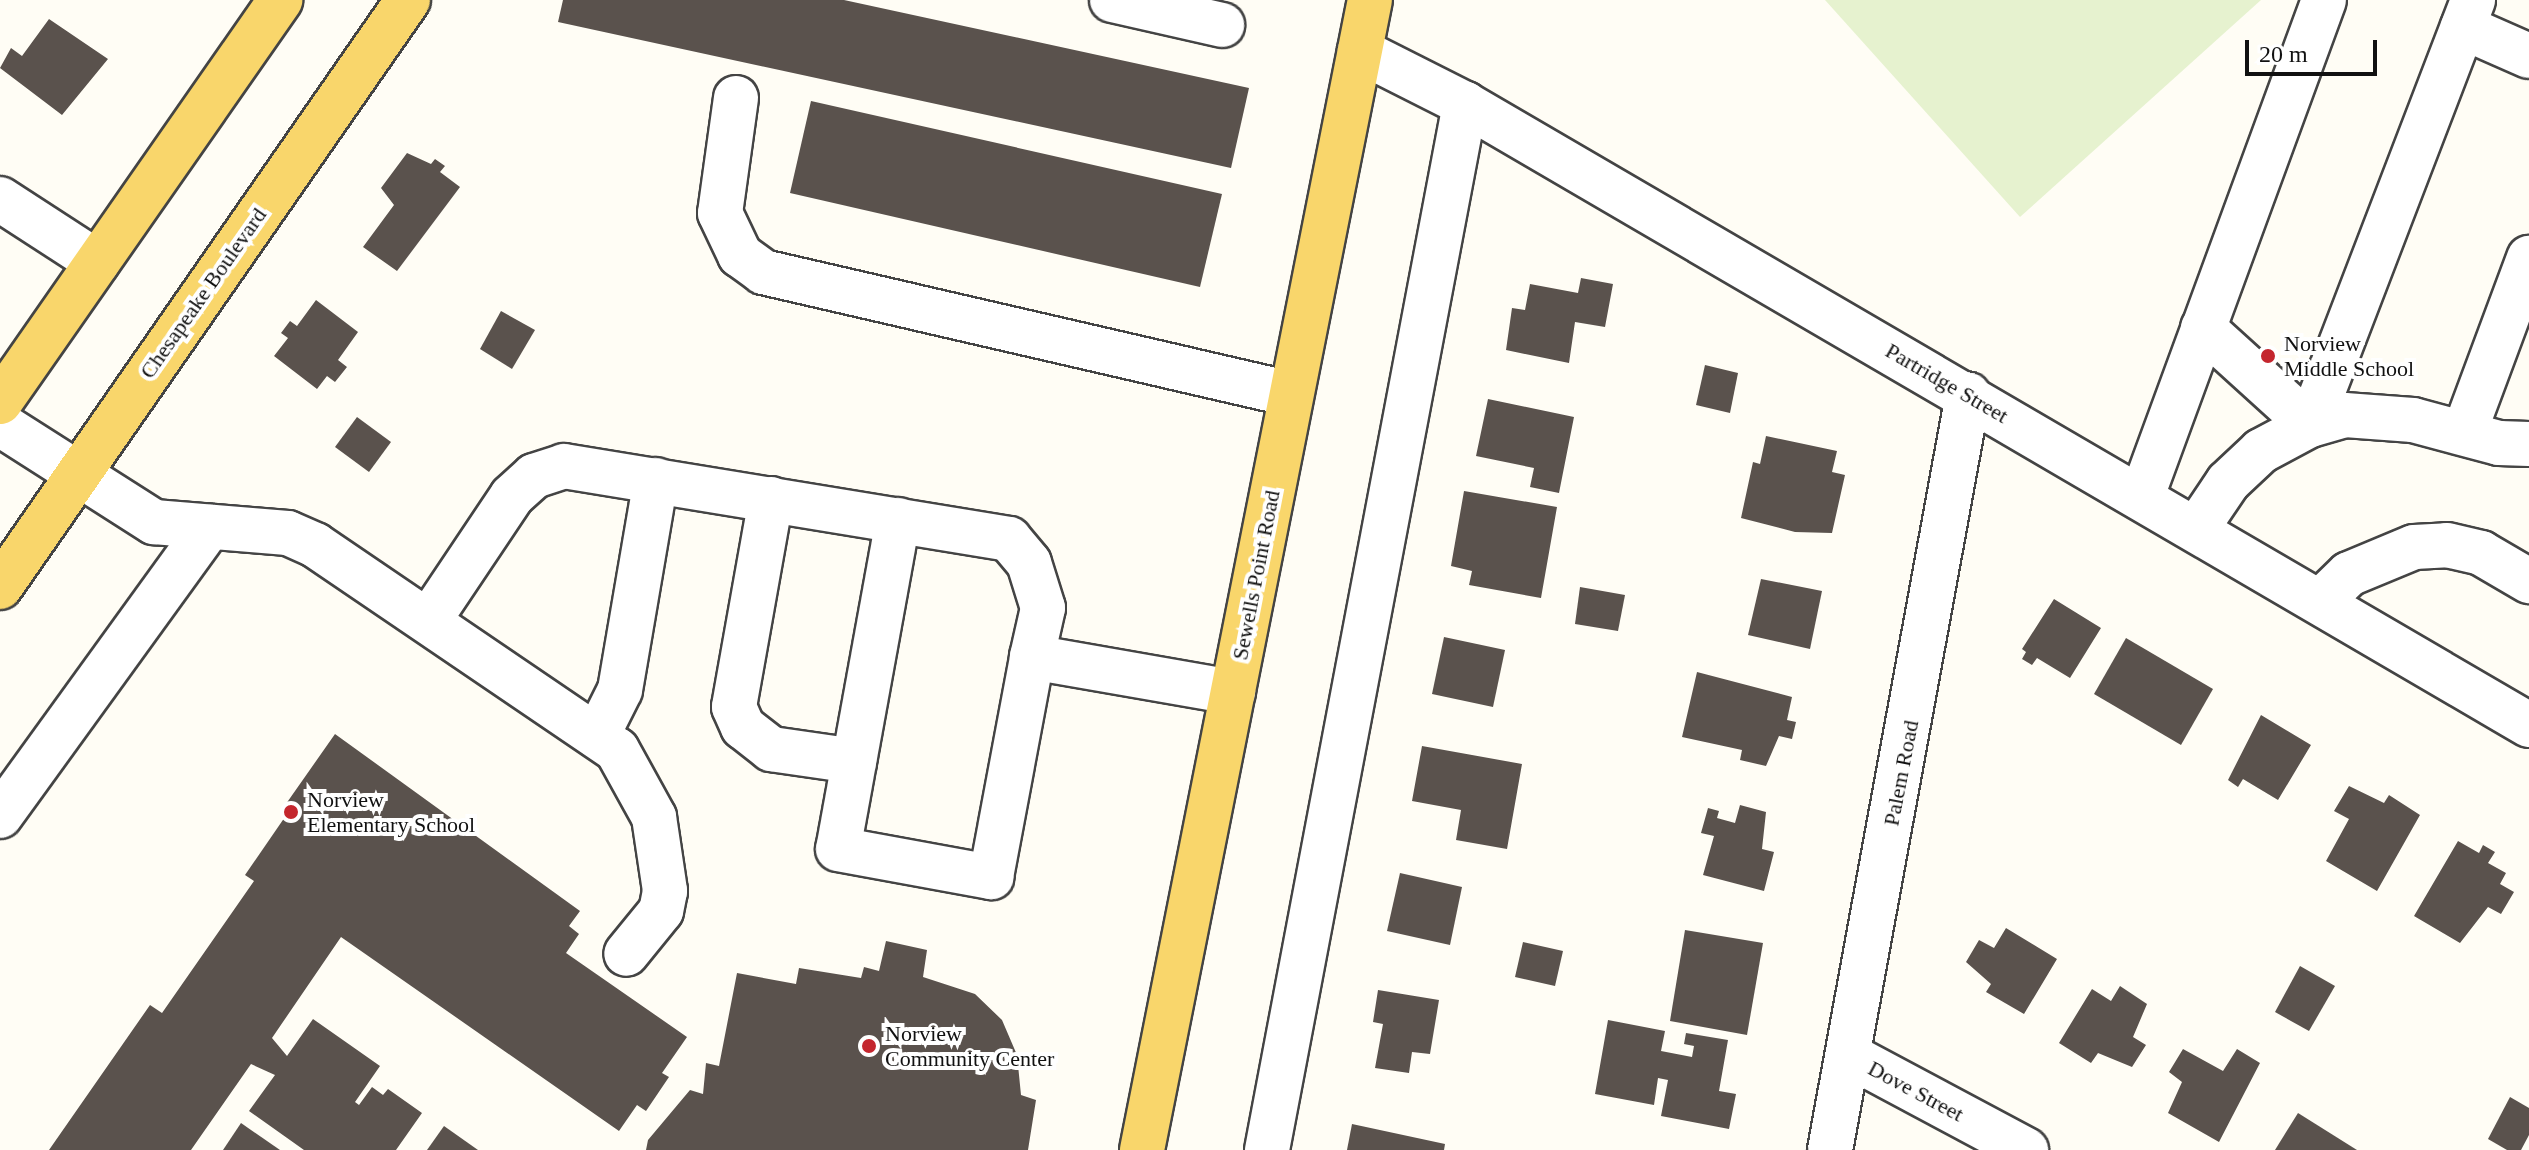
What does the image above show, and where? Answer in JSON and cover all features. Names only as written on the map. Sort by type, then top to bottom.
[{"type":"main road","points":[[0,402],[280,0]]},
{"type":"main road","name":"Chesapeake Boulevard","points":[[0,587],[408,0]]},
{"type":"main road","name":"Sewells Point Road","points":[[1142,1150],[1370,0]]},
{"type":"street","points":[[1112,0],[1222,25]]},
{"type":"street","points":[[2142,496],[2324,0]]},
{"type":"street","points":[[2310,425],[2468,14],[2529,56]]},
{"type":"street","name":"Partridge Street","points":[[1360,51],[1465,104],[2197,528],[2529,725]]},
{"type":"street","points":[[736,98],[720,213],[740,255],[763,272],[1291,394]]},
{"type":"street","points":[[1267,1150],[1465,104]]},
{"type":"street","points":[[0,199],[97,262]]},
{"type":"street","points":[[2464,433],[2529,258]]},
{"type":"street","points":[[2203,328],[2310,425]]},
{"type":"street","name":"Palem Road","points":[[1830,1150],[1968,395]]},
{"type":"street","points":[[2197,528],[2228,482],[2250,461],[2310,425],[2345,415],[2413,420],[2529,444]]},
{"type":"street","points":[[0,424],[154,522],[288,533],[315,545],[617,750],[654,817],[665,891],[661,911],[626,954]]},
{"type":"street","points":[[429,620],[512,496],[534,476],[564,466],[656,480],[898,520],[1009,539],[1029,563],[1043,608],[991,877],[838,849],[898,520]]},
{"type":"street","points":[[597,736],[620,690],[656,480]]},
{"type":"street","points":[[771,499],[734,707],[743,727],[771,749],[854,761]]},
{"type":"street","points":[[0,816],[209,527]]},
{"type":"street","points":[[2321,601],[2349,574],[2376,559],[2414,547],[2447,545],[2481,553],[2529,581]]},
{"type":"street","points":[[1032,657],[1233,692]]},
{"type":"street","name":"Dove Street","points":[[1848,1055],[2026,1150]]},
{"type":"green space","points":[[1825,0],[2261,0],[2020,217]]},
{"type":"building","points":[[563,0],[844,0],[1249,88],[1231,168],[558,22]]},
{"type":"building","points":[[49,19],[108,59],[62,115],[0,68],[11,48],[22,56]]},
{"type":"building","points":[[811,101],[1222,194],[1200,287],[790,193]]},
{"type":"building","points":[[407,153],[431,164],[435,159],[445,166],[440,172],[460,187],[397,271],[363,247],[394,205],[381,188]]},
{"type":"building","points":[[1581,278],[1613,284],[1605,327],[1575,322],[1569,363],[1506,350],[1512,308],[1525,310],[1530,284],[1578,293]]},
{"type":"building","points":[[316,300],[358,332],[338,360],[347,367],[335,382],[327,376],[317,389],[274,356],[288,338],[281,333],[290,321],[297,326]]},
{"type":"building","points":[[501,311],[535,330],[512,369],[480,349]]},
{"type":"building","points":[[1705,365],[1738,373],[1730,413],[1696,405]]},
{"type":"building","points":[[1488,399],[1574,417],[1559,493],[1530,487],[1534,468],[1476,456]]},
{"type":"building","points":[[357,417],[391,442],[369,472],[335,447]]},
{"type":"building","points":[[1766,436],[1837,451],[1832,472],[1845,475],[1832,533],[1795,532],[1741,518],[1753,462],[1760,464]]},
{"type":"building","points":[[1464,491],[1557,507],[1541,598],[1469,585],[1472,571],[1451,566]]},
{"type":"building","points":[[1761,579],[1822,591],[1810,649],[1748,635]]},
{"type":"building","points":[[1580,587],[1625,595],[1618,631],[1575,624]]},
{"type":"building","points":[[2054,599],[2101,628],[2070,678],[2037,658],[2032,665],[2022,659],[2026,652],[2022,649]]},
{"type":"building","points":[[1444,637],[1505,650],[1493,707],[1432,694]]},
{"type":"building","points":[[2126,638],[2213,689],[2181,745],[2094,694]]},
{"type":"building","points":[[1697,672],[1792,697],[1787,720],[1796,722],[1792,739],[1779,736],[1766,766],[1740,760],[1742,750],[1682,737]]},
{"type":"building","points":[[2261,715],[2311,745],[2278,800],[2243,779],[2238,787],[2228,780]]},
{"type":"building","points":[[335,734],[580,911],[569,926],[579,934],[566,953],[687,1037],[662,1073],[669,1077],[646,1111],[637,1105],[619,1131],[341,937],[272,1038],[287,1056],[313,1019],[380,1066],[355,1102],[359,1105],[372,1087],[383,1095],[388,1089],[422,1113],[396,1150],[304,1150],[249,1111],[275,1075],[251,1064],[191,1150],[49,1150],[150,1005],[162,1013],[254,881],[245,875],[287,814],[281,811]]},
{"type":"building","points":[[1422,746],[1522,764],[1507,849],[1456,840],[1461,810],[1412,801]]},
{"type":"building","points":[[2349,786],[2384,803],[2389,795],[2420,815],[2377,891],[2326,861],[2349,819],[2334,811]]},
{"type":"building","points":[[1740,805],[1766,812],[1762,849],[1774,852],[1764,891],[1703,875],[1714,836],[1701,833],[1708,808],[1719,811],[1717,818],[1735,823]]},
{"type":"building","points":[[2458,841],[2479,853],[2483,845],[2495,852],[2488,863],[2506,873],[2500,884],[2514,892],[2501,914],[2488,907],[2460,943],[2414,916]]},
{"type":"building","points":[[1400,873],[1462,887],[1450,945],[1387,931]]},
{"type":"building","points":[[2006,928],[2057,959],[2024,1014],[1986,992],[1991,984],[1966,962],[1979,940],[1994,948]]},
{"type":"building","points":[[1685,930],[1763,943],[1747,1035],[1670,1021]]},
{"type":"building","name":"Norview Community Center","points":[[886,941],[927,950],[923,977],[975,994],[1002,1020],[1017,1055],[1021,1095],[1036,1100],[1028,1150],[646,1150],[648,1140],[690,1090],[703,1094],[706,1063],[719,1066],[737,973],[796,984],[799,968],[861,978],[864,967],[879,971]]},
{"type":"building","points":[[1523,942],[1563,951],[1555,986],[1515,977]]},
{"type":"building","points":[[2300,966],[2335,986],[2309,1031],[2275,1012]]},
{"type":"building","points":[[2120,986],[2147,1004],[2133,1037],[2146,1045],[2132,1067],[2098,1053],[2091,1063],[2059,1043],[2092,989],[2111,1001]]},
{"type":"building","points":[[1378,990],[1439,1000],[1430,1054],[1412,1052],[1409,1073],[1375,1068],[1383,1024],[1373,1022]]},
{"type":"building","points":[[1608,1020],[1665,1031],[1661,1051],[1692,1057],[1694,1046],[1684,1044],[1686,1033],[1728,1040],[1719,1091],[1736,1094],[1729,1129],[1661,1116],[1668,1080],[1658,1078],[1654,1105],[1595,1094]]},
{"type":"building","points":[[2183,1049],[2223,1071],[2237,1049],[2260,1063],[2219,1142],[2168,1113],[2182,1082],[2169,1072]]},
{"type":"building","points":[[2510,1097],[2529,1108],[2529,1135],[2521,1150],[2507,1150],[2488,1139]]},
{"type":"building","points":[[2298,1113],[2357,1150],[2275,1150]]},
{"type":"building","points":[[241,1123],[280,1150],[223,1150]]},
{"type":"building","points":[[1352,1124],[1445,1144],[1444,1150],[1347,1150]]},
{"type":"building","points":[[444,1126],[478,1150],[427,1150]]},
{"type":"place","name":"Norview Middle School","points":[[2268,356]]},
{"type":"place","name":"Norview Elementary School","points":[[291,812]]},
{"type":"place","name":"Norview Community Center","points":[[869,1046]]}]
